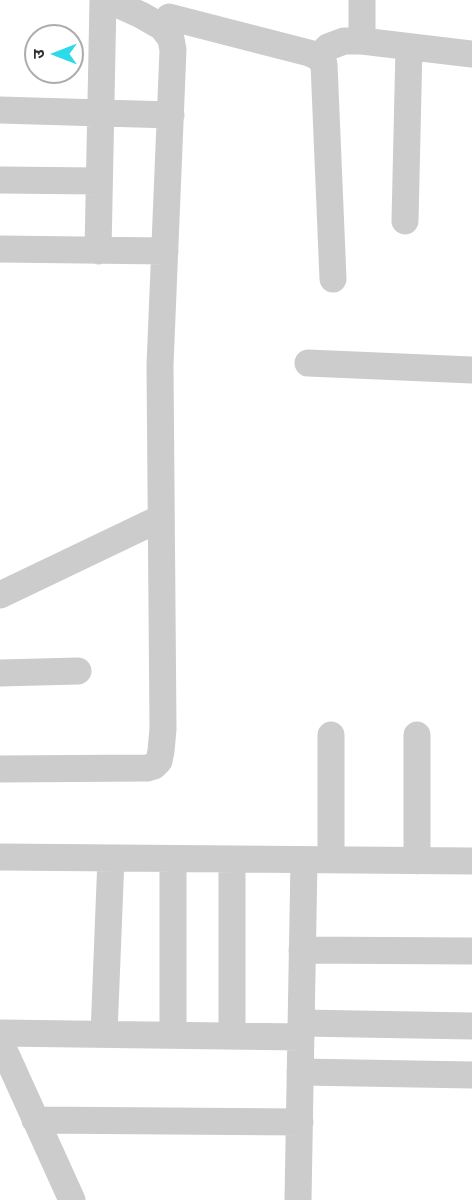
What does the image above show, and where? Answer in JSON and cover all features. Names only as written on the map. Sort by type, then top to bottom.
[{"type":"street","points":[[98,250],[103,0]]},
{"type":"street","points":[[108,0],[153,21],[169,17],[309,53],[318,57],[324,64],[333,279]]},
{"type":"street","points":[[362,0],[362,41]]},
{"type":"street","points":[[0,769],[137,769],[154,766],[159,761],[162,729],[160,365],[173,50],[169,17]]},
{"type":"street","points":[[318,57],[334,44],[362,41],[472,54]]},
{"type":"street","points":[[405,221],[409,47]]},
{"type":"street","points":[[0,110],[171,116]]},
{"type":"street","points":[[0,180],[99,181]]},
{"type":"street","points":[[0,249],[165,251]]},
{"type":"street","points":[[308,363],[472,369]]},
{"type":"street","points":[[0,595],[161,519]]},
{"type":"street","points":[[0,673],[78,671]]},
{"type":"street","points":[[331,735],[331,860]]},
{"type":"street","points":[[417,735],[417,861]]},
{"type":"street","points":[[0,857],[472,861]]},
{"type":"street","points":[[104,1034],[111,858]]},
{"type":"street","points":[[173,859],[173,1035]]},
{"type":"street","points":[[232,859],[232,1036]]},
{"type":"street","points":[[298,1200],[304,860]]},
{"type":"street","points":[[302,950],[472,951]]},
{"type":"street","points":[[0,1033],[232,1036],[301,1030],[472,1026]]},
{"type":"street","points":[[0,1041],[72,1200]]},
{"type":"street","points":[[300,1072],[472,1075]]},
{"type":"street","points":[[35,1120],[300,1122]]}]
